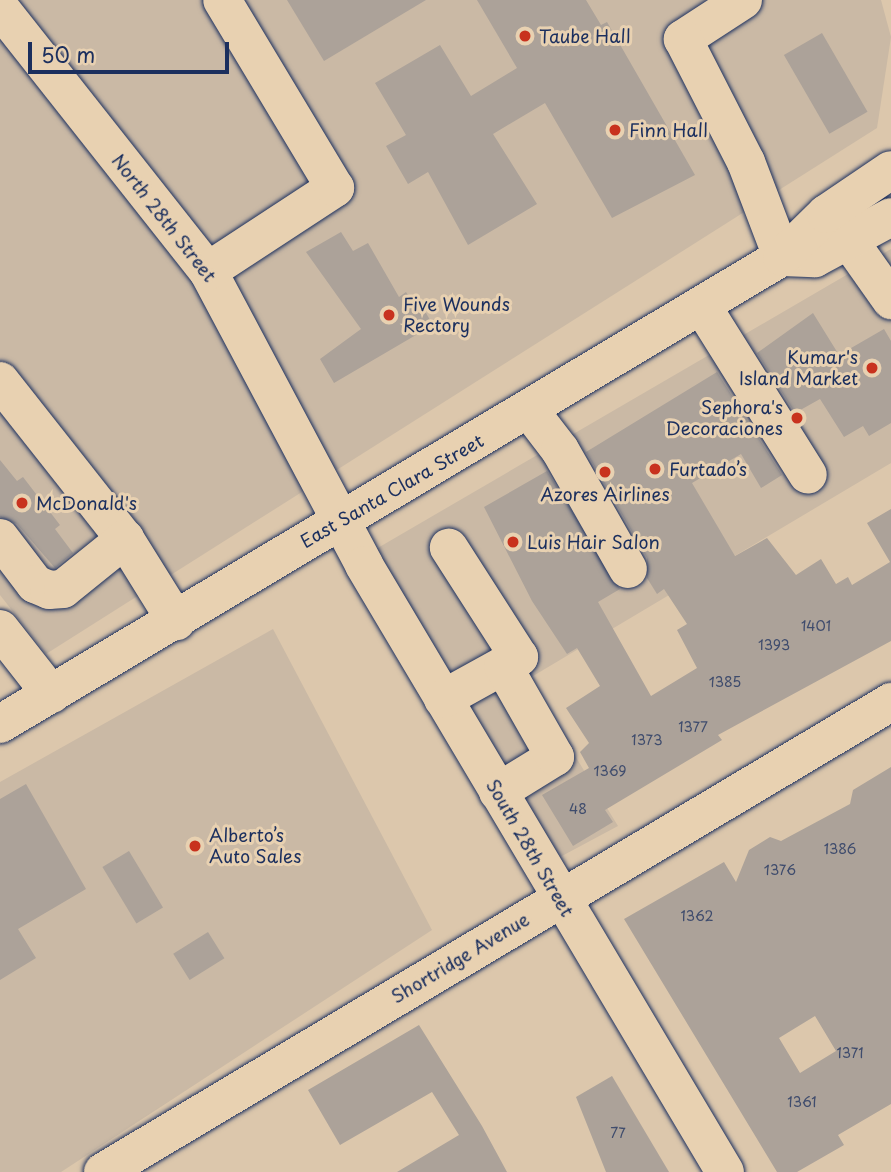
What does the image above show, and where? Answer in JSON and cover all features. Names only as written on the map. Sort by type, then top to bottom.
[{"type":"street","points":[[208,271],[335,188],[222,0]]},
{"type":"street","points":[[743,0],[683,39],[753,184],[782,257],[815,258],[891,217]]},
{"type":"street","name":"North 28th Street","points":[[10,8],[208,271],[340,520]]},
{"type":"street","name":"East Santa Clara Street","points":[[0,724],[176,621],[340,520],[530,411],[782,257],[825,214],[891,170]]},
{"type":"street","points":[[848,239],[891,300]]},
{"type":"street","points":[[702,306],[808,475]]},
{"type":"street","points":[[0,381],[125,540],[176,621]]},
{"type":"street","points":[[530,411],[560,450],[628,569]]},
{"type":"street","name":"South 28th Street","points":[[340,520],[561,899],[725,1172]]},
{"type":"street","points":[[0,538],[35,584],[49,590],[63,589],[125,540]]},
{"type":"street","points":[[443,699],[519,657],[449,548]]},
{"type":"street","points":[[0,629],[51,694]]},
{"type":"street","points":[[498,792],[555,757],[503,666]]},
{"type":"street","name":"Shortridge Avenue","points":[[103,1172],[891,702]]},
{"type":"shaded area","points":[[0,0],[881,0],[891,37],[877,128],[46,654],[0,595]]},
{"type":"shaded area","points":[[891,249],[891,463],[528,679],[618,826],[560,857],[376,549]]},
{"type":"shaded area","points":[[273,629],[432,930],[61,1172],[0,1172],[0,782]]},
{"type":"building","points":[[287,0],[426,0],[324,61]]},
{"type":"building","points":[[477,0],[586,0],[601,25],[607,22],[695,175],[612,218],[545,103],[493,134],[537,204],[468,245],[428,172],[408,184],[386,146],[406,135],[375,83],[440,45],[471,96],[517,68]]},
{"type":"building","points":[[822,33],[868,112],[829,134],[784,55]]},
{"type":"building","name":"Five Wounds Rectory","points":[[341,232],[353,251],[368,243],[399,297],[406,292],[414,305],[419,301],[433,325],[334,383],[320,359],[361,329],[306,252]]},
{"type":"building","points":[[813,313],[839,355],[884,329],[891,341],[891,423],[869,436],[863,426],[844,437],[820,399],[795,413],[757,353]]},
{"type":"building","points":[[717,372],[782,475],[761,488],[741,454],[692,483],[735,556],[767,538],[796,575],[821,559],[836,584],[848,577],[852,585],[890,562],[867,523],[891,509],[891,641],[718,735],[722,740],[605,810],[613,822],[573,846],[542,795],[589,768],[580,752],[589,743],[566,708],[600,686],[577,648],[567,654],[532,601],[484,507],[547,471],[620,589],[598,602],[651,696],[697,668],[677,630],[687,624],[664,589],[657,594],[647,578],[647,558],[586,452]]},
{"type":"building","name":"McDonald's","points":[[0,460],[17,481],[23,477],[60,525],[55,529],[73,553],[55,568],[17,524],[0,517]]},
{"type":"building","points":[[891,767],[891,1104],[838,1135],[844,1145],[797,1172],[777,1172],[624,919],[724,862],[736,882],[749,850],[770,837],[781,841],[850,804],[853,790]],"holes":[[[815,1016],[836,1051],[800,1073],[779,1038]]]},
{"type":"building","points":[[26,784],[86,889],[18,929],[36,958],[0,980],[0,799]]},
{"type":"building","points":[[129,851],[163,908],[136,924],[102,867]]},
{"type":"building","points":[[208,932],[224,958],[190,980],[173,954]]},
{"type":"building","points":[[419,1025],[482,1126],[507,1172],[397,1172],[459,1135],[432,1092],[340,1145],[308,1090]]},
{"type":"building","points":[[612,1076],[669,1172],[606,1172],[576,1097]]},
{"type":"place","name":"Taube Hall","points":[[525,36]]},
{"type":"place","name":"Finn Hall","points":[[615,130]]},
{"type":"place","name":"Five Wounds Rectory","points":[[389,315]]},
{"type":"place","name":"Kumar's Island Market","points":[[872,368]]},
{"type":"place","name":"Sephora's Decoraciones","points":[[797,418]]},
{"type":"place","name":"Furtado’s","points":[[655,469]]},
{"type":"place","name":"Azores Airlines","points":[[605,472]]},
{"type":"place","name":"McDonald's","points":[[22,503]]},
{"type":"place","name":"Luis Hair Salon","points":[[513,542]]},
{"type":"place","name":"Alberto’s Auto Sales","points":[[195,846]]}]
